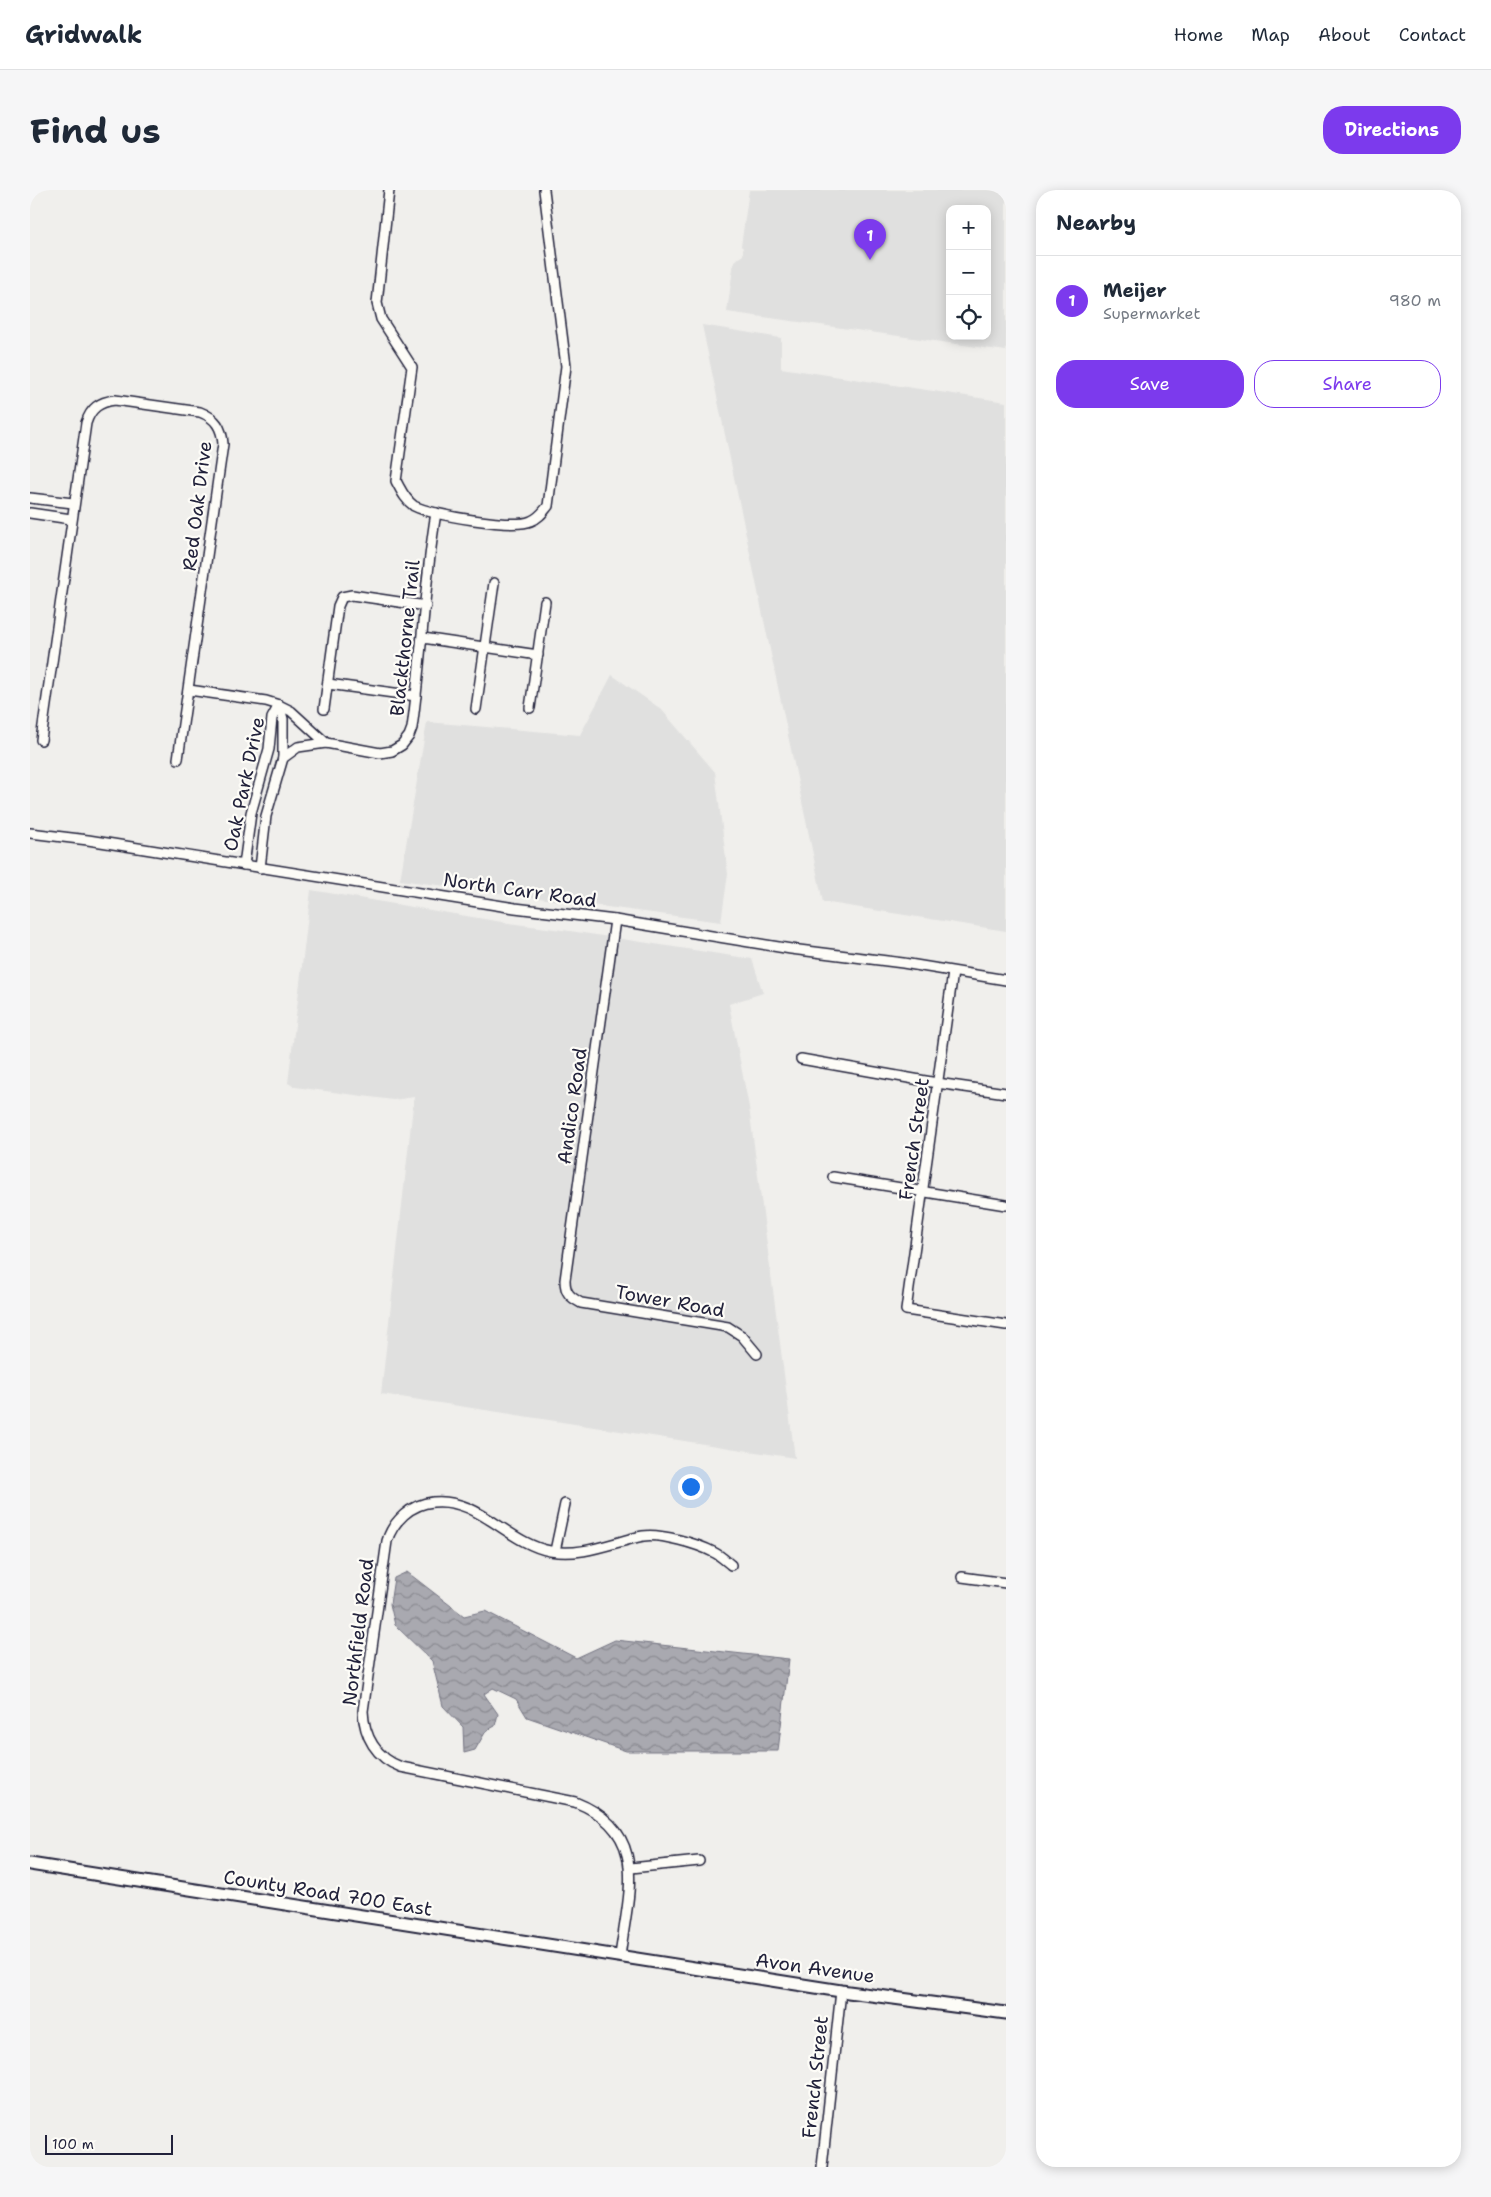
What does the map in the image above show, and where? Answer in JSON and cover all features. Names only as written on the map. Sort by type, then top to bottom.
[{"type":"main road","name":"County Road 700 East","points":[[30,1864],[620,1956]]},
{"type":"main road","name":"Avon Avenue","points":[[620,1956],[841,1991],[1006,2013]]},
{"type":"street","points":[[390,190],[377,303],[381,319],[412,367],[396,481],[403,495],[413,505],[436,513],[512,525],[531,522],[540,517],[548,506],[566,366],[544,190]]},
{"type":"street","name":"Red Oak Drive","points":[[41,740],[73,503],[86,423],[90,413],[96,406],[104,401],[115,400],[200,412],[210,416],[223,432],[223,444],[178,759]]},
{"type":"street","points":[[30,498],[73,503]]},
{"type":"street","points":[[30,513],[71,519]]},
{"type":"street","name":"Blackthorne Trail","points":[[326,743],[380,752],[392,752],[402,745],[409,736],[423,638],[428,561],[436,513]]},
{"type":"street","points":[[476,709],[494,583]]},
{"type":"street","points":[[324,709],[338,606],[342,597],[352,595],[426,606]]},
{"type":"street","points":[[530,708],[545,602]]},
{"type":"street","points":[[423,638],[538,655]]},
{"type":"street","points":[[328,684],[416,696]]},
{"type":"street","points":[[189,690],[266,701],[279,705],[291,711],[326,743]]},
{"type":"street","name":"Oak Park Drive","points":[[260,868],[266,816],[283,758],[283,719],[279,705]]},
{"type":"street","name":"Oak Park Drive","points":[[244,865],[251,813],[269,749],[272,718],[279,705]]},
{"type":"street","name":"Oak Park Drive","points":[[283,758],[298,747],[326,743]]},
{"type":"street","name":"North Carr Road","points":[[30,833],[88,840],[515,908],[615,920],[791,949],[903,963],[1006,980]]},
{"type":"street","name":"Andico Road","points":[[569,1295],[565,1280],[615,920]]},
{"type":"street","name":"French Street","points":[[953,972],[906,1310],[1006,1325]]},
{"type":"street","points":[[801,1059],[1006,1093]]},
{"type":"street","points":[[833,1177],[1006,1205]]},
{"type":"street","name":"Tower Road","points":[[569,1295],[581,1303],[728,1327],[742,1336],[757,1354]]},
{"type":"street","name":"Northfield Road","points":[[620,1956],[631,1868],[626,1850],[616,1830],[598,1814],[576,1802],[401,1767],[380,1754],[370,1740],[364,1726],[363,1711],[389,1534],[402,1516],[420,1504],[450,1501],[477,1512],[524,1542],[555,1552],[580,1552],[645,1536],[657,1535],[713,1552],[731,1565]]},
{"type":"street","points":[[555,1552],[565,1504]]},
{"type":"street","points":[[962,1577],[1006,1583]]},
{"type":"street","points":[[631,1868],[699,1861]]},
{"type":"street","name":"French Street","points":[[822,2167],[841,1991]]},
{"type":"shaded area","points":[[749,190],[1006,190],[1006,351],[727,312],[734,261],[743,255],[743,248],[741,246]]},
{"type":"shaded area","points":[[702,325],[781,338],[781,368],[1006,402],[1006,931],[823,902]]},
{"type":"shaded area","points":[[612,675],[661,709],[715,772],[728,874],[721,922],[400,880],[427,722],[580,735]]},
{"type":"shaded area","points":[[311,890],[508,923],[752,959],[763,993],[729,1004],[749,1107],[795,1458],[381,1394],[414,1097],[393,1100],[295,1087],[288,1083]]},
{"type":"water","points":[[407,1572],[464,1616],[485,1611],[576,1658],[615,1640],[789,1659],[778,1751],[626,1751],[527,1717],[516,1699],[493,1688],[484,1694],[498,1714],[495,1726],[486,1731],[475,1750],[464,1753],[463,1727],[443,1706],[432,1661],[395,1625],[390,1604],[394,1578]]},
{"type":"place","name":"Meijer","points":[[870,260]]}]
